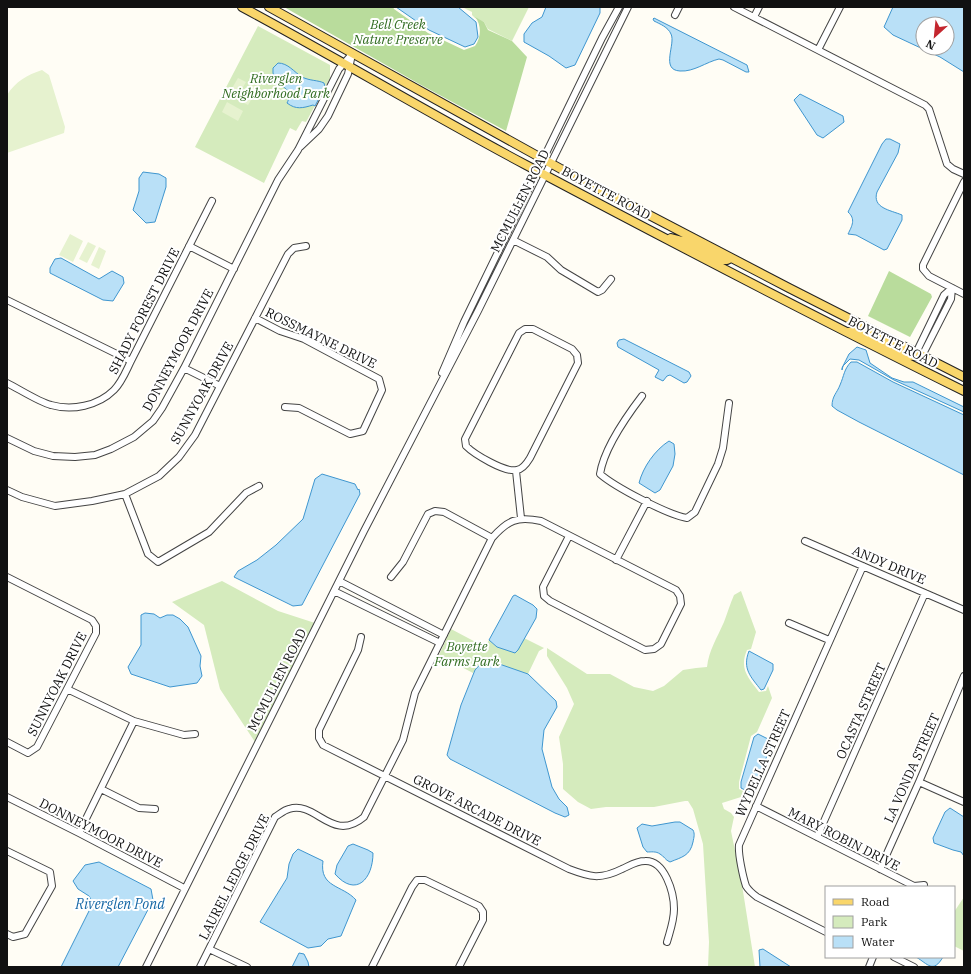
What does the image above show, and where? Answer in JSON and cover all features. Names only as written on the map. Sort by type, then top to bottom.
[{"type":"main road","name":"BOYETTE ROAD","points":[[242,7],[542,173],[664,238],[964,391]]},
{"type":"main road","name":"BOYETTE ROAD","points":[[269,7],[353,52],[547,162],[964,377]]},
{"type":"main road","points":[[664,238],[686,242],[721,260],[731,258],[740,278]]},
{"type":"main road","points":[[846,332],[860,332],[904,354],[913,356],[919,355]]},
{"type":"street","name":"MCMULLEN ROAD","points":[[454,351],[513,240],[602,38],[619,7]]},
{"type":"street","name":"MCMULLEN ROAD","points":[[547,162],[628,7]]},
{"type":"street","points":[[675,15],[679,7]]},
{"type":"street","points":[[734,7],[925,104],[929,109],[948,164],[953,169],[964,174]]},
{"type":"street","points":[[754,17],[759,7]]},
{"type":"street","points":[[818,50],[840,7]]},
{"type":"street","name":"DONNEYMOOR DRIVE","points":[[7,438],[34,451],[53,456],[75,458],[95,455],[112,449],[134,437],[153,421],[162,408],[184,368],[278,180],[298,150],[339,69],[347,64],[353,52]]},
{"type":"street","name":"DONNEYMOOR DRIVE","points":[[298,150],[324,123],[348,74],[347,64]]},
{"type":"street","name":"MCMULLEN ROAD","points":[[146,967],[184,888],[429,404],[542,173]]},
{"type":"street","points":[[964,182],[924,260],[923,265],[923,269],[929,276],[964,294]]},
{"type":"street","name":"SHADY FOREST DRIVE","points":[[7,383],[50,405],[65,408],[81,407],[93,403],[105,397],[114,390],[121,382],[212,201]]},
{"type":"street","points":[[513,240],[547,257],[561,270],[598,292],[602,290],[611,279]]},
{"type":"street","points":[[189,246],[234,269]]},
{"type":"street","name":"SUNNYOAK DRIVE","points":[[7,490],[22,497],[55,506],[92,501],[125,494],[159,476],[179,457],[195,434],[288,254],[294,248],[306,246]]},
{"type":"street","points":[[919,355],[944,295],[952,288]]},
{"type":"street","points":[[7,300],[131,361]]},
{"type":"street","name":"ROSSMAYNE DRIVE","points":[[255,318],[280,331],[304,339],[379,379],[382,390],[363,431],[350,434],[299,408],[285,407]]},
{"type":"street","points":[[525,329],[533,329],[572,349],[577,355],[578,362],[530,458],[524,467],[516,470],[505,468],[473,452],[466,446],[465,439],[519,333],[525,329]]},
{"type":"street","points":[[184,368],[220,386]]},
{"type":"street","points":[[642,396],[623,422],[602,464],[600,474],[608,481],[678,517],[687,518],[695,512],[718,464],[723,448],[729,402]]},
{"type":"street","points":[[516,470],[521,518],[541,521],[676,590],[680,596],[681,604],[661,644],[654,649],[646,650],[550,601],[544,596],[543,586],[568,536]]},
{"type":"street","points":[[125,494],[148,554],[158,562],[209,532],[246,493],[259,486]]},
{"type":"street","points":[[616,560],[647,501]]},
{"type":"street","points":[[390,577],[403,562],[428,514],[435,511],[444,512],[492,538]]},
{"type":"street","name":"LAUREL LEDGE DRIVE","points":[[200,967],[275,817],[290,808],[301,808],[337,825],[344,826],[357,822],[364,817],[402,740],[415,693],[492,538],[501,527],[521,518]]},
{"type":"street","name":"ANDY DRIVE","points":[[805,540],[964,610]]},
{"type":"street","name":"WYDELLA STREET","points":[[825,932],[757,898],[750,892],[746,886],[738,852],[739,845],[756,806],[863,566]]},
{"type":"street","name":"SUNNYOAK DRIVE","points":[[7,577],[92,620],[96,626],[96,633],[37,747],[28,753],[7,742]]},
{"type":"street","points":[[339,581],[444,634]]},
{"type":"street","points":[[334,590],[440,643]]},
{"type":"street","name":"OCASTA STREET","points":[[817,837],[925,593]]},
{"type":"street","points":[[789,622],[829,640]]},
{"type":"street","name":"GROVE ARCADE DRIVE","points":[[361,637],[358,650],[319,730],[319,738],[323,745],[562,865],[588,876],[604,876],[634,863],[646,861],[654,863],[660,867],[669,883],[674,908],[673,921],[667,942]]},
{"type":"street","name":"LA VONDA STREET","points":[[880,869],[964,676]]},
{"type":"street","points":[[67,689],[134,722],[184,735],[195,734]]},
{"type":"street","points":[[78,833],[134,722]]},
{"type":"street","points":[[919,782],[964,802]]},
{"type":"street","points":[[101,789],[139,808],[155,809]]},
{"type":"street","name":"DONNEYMOOR DRIVE","points":[[7,797],[184,888]]},
{"type":"street","name":"MARY ROBIN DRIVE","points":[[756,806],[914,886],[924,885]]},
{"type":"street","points":[[7,850],[50,872],[52,886],[25,934],[13,937],[7,934]]},
{"type":"street","points":[[372,967],[412,887],[417,880],[425,880],[479,906],[483,912],[483,920],[459,967]]},
{"type":"street","points":[[209,948],[247,967]]},
{"type":"street","points":[[896,958],[914,967]]},
{"type":"green space","name":"Bell Creek Nature Preserve","points":[[284,7],[393,7],[428,33],[464,50],[475,46],[479,39],[480,28],[475,17],[484,22],[488,30],[512,41],[527,57],[506,131],[421,85]]},
{"type":"green space","points":[[462,7],[529,7],[512,41],[488,29],[484,22],[475,18],[472,15],[472,12]]},
{"type":"green space","name":"Riverglen Neighborhood Park","points":[[258,26],[330,65],[330,78],[306,122],[302,121],[296,131],[290,128],[264,183],[195,147]]},
{"type":"green space","points":[[42,70],[49,75],[65,127],[64,133],[7,153],[7,95],[22,79]]},
{"type":"green space","points":[[238,78],[246,82],[236,99],[228,95]]},
{"type":"green space","points":[[250,84],[258,88],[248,105],[240,101]]},
{"type":"green space","points":[[227,102],[243,111],[238,121],[222,112]]},
{"type":"green space","points":[[70,234],[83,241],[73,262],[59,255]]},
{"type":"green space","points":[[88,242],[96,246],[87,263],[79,259]]},
{"type":"green space","points":[[99,247],[106,251],[99,269],[91,265]]},
{"type":"green space","points":[[889,271],[931,294],[932,297],[910,337],[868,316]]},
{"type":"green space","points":[[222,581],[278,611],[315,623],[255,742],[220,689],[204,625],[172,602]]},
{"type":"green space","points":[[741,591],[756,632],[751,649],[747,650],[744,668],[748,677],[759,692],[766,691],[768,686],[772,698],[757,732],[751,736],[739,782],[739,789],[743,791],[741,797],[722,803],[724,809],[731,813],[734,817],[731,831],[742,885],[755,967],[708,967],[709,942],[703,844],[693,809],[688,801],[685,801],[654,807],[606,807],[591,809],[578,802],[563,789],[563,764],[559,737],[574,704],[567,688],[547,656],[547,648],[587,674],[610,674],[634,687],[653,691],[664,686],[683,670],[707,667],[711,650],[734,595]]},
{"type":"green space","name":"Boyette Farms Park","points":[[451,629],[485,647],[489,640],[497,647],[518,649],[524,638],[544,648],[539,651],[528,674],[513,669],[475,670],[473,673],[439,655]]},
{"type":"green space","points":[[964,897],[964,951],[955,946],[955,910]]},
{"type":"water","points":[[396,7],[458,7],[476,22],[478,37],[474,44],[465,47],[429,30]]},
{"type":"water","points":[[546,7],[600,7],[600,13],[575,65],[566,68],[549,56],[524,42],[524,34],[532,23],[542,17]]},
{"type":"water","points":[[893,7],[964,7],[964,72],[938,56],[955,56],[955,16],[915,16],[915,45],[893,35],[884,27]]},
{"type":"water","points":[[654,18],[747,65],[749,72],[719,59],[690,70],[674,70],[670,61],[672,44],[671,34],[666,28],[654,21]]},
{"type":"water","points":[[278,63],[288,66],[302,77],[324,83],[325,87],[315,106],[313,105],[297,108],[287,103],[289,97],[288,91],[277,85],[273,73],[273,68]]},
{"type":"water","points":[[800,94],[843,116],[844,122],[823,138],[817,135],[794,100]]},
{"type":"water","points":[[886,139],[890,139],[900,144],[898,153],[877,192],[876,197],[877,202],[883,208],[902,215],[902,220],[887,249],[884,250],[856,235],[848,234],[853,220],[848,212],[882,144]]},
{"type":"water","points":[[143,172],[159,174],[166,178],[166,187],[155,222],[146,223],[133,210],[139,191],[139,178]]},
{"type":"water","points":[[61,258],[99,279],[112,271],[123,277],[124,283],[113,301],[103,300],[50,273],[50,268],[55,259]]},
{"type":"water","points":[[624,339],[689,372],[691,376],[687,382],[684,383],[670,375],[663,381],[655,377],[659,370],[618,347],[617,343],[619,340]]},
{"type":"water","points":[[857,347],[866,350],[870,363],[892,378],[904,382],[913,382],[964,407],[964,412],[894,380],[859,360],[850,359],[843,366],[849,354]]},
{"type":"water","points":[[851,362],[857,362],[893,382],[964,415],[964,475],[859,422],[832,406],[845,370]]},
{"type":"water","points":[[669,441],[674,444],[675,454],[673,466],[660,490],[655,493],[639,483],[643,471],[650,459]]},
{"type":"water","points":[[322,474],[355,484],[358,490],[359,489],[360,494],[302,605],[293,606],[234,577],[238,571],[257,560],[276,545],[303,519],[315,479]]},
{"type":"water","points":[[515,595],[533,605],[537,609],[536,618],[515,653],[497,647],[489,640],[513,596]]},
{"type":"water","points":[[145,613],[154,614],[160,618],[167,615],[173,615],[180,619],[188,627],[201,656],[200,666],[202,676],[197,683],[170,687],[131,674],[128,667],[141,645],[141,615]]},
{"type":"water","points":[[749,651],[773,664],[773,670],[764,689],[761,690],[747,668],[747,657]]},
{"type":"water","points":[[485,659],[528,674],[556,701],[557,707],[544,730],[542,749],[552,787],[559,799],[567,807],[569,815],[565,817],[555,813],[450,759],[447,755],[461,705],[475,670]]},
{"type":"water","points":[[758,734],[770,740],[771,746],[753,790],[749,792],[741,788],[741,782],[754,737]]},
{"type":"water","points":[[950,808],[964,817],[964,856],[961,852],[934,843],[933,838],[945,812]]},
{"type":"water","points":[[680,822],[694,831],[692,847],[688,853],[670,862],[658,853],[647,852],[643,847],[637,828],[642,824],[652,826]]},
{"type":"water","points":[[353,844],[373,853],[370,871],[367,877],[356,885],[343,881],[335,874],[337,865],[348,846]]},
{"type":"water","points":[[298,849],[323,861],[323,870],[328,881],[351,895],[356,900],[341,936],[328,939],[321,946],[308,948],[260,922],[287,878],[289,864],[293,854]]},
{"type":"water","name":"Riverglen Pond","points":[[99,862],[151,889],[153,900],[118,967],[61,967],[93,903],[89,896],[78,889],[73,881],[85,865]]},
{"type":"water","points":[[763,949],[791,967],[760,967],[759,950]]},
{"type":"water","points":[[299,953],[304,954],[309,967],[292,967]]},
{"type":"water","points":[[917,958],[942,958],[936,965],[927,965]]}]
